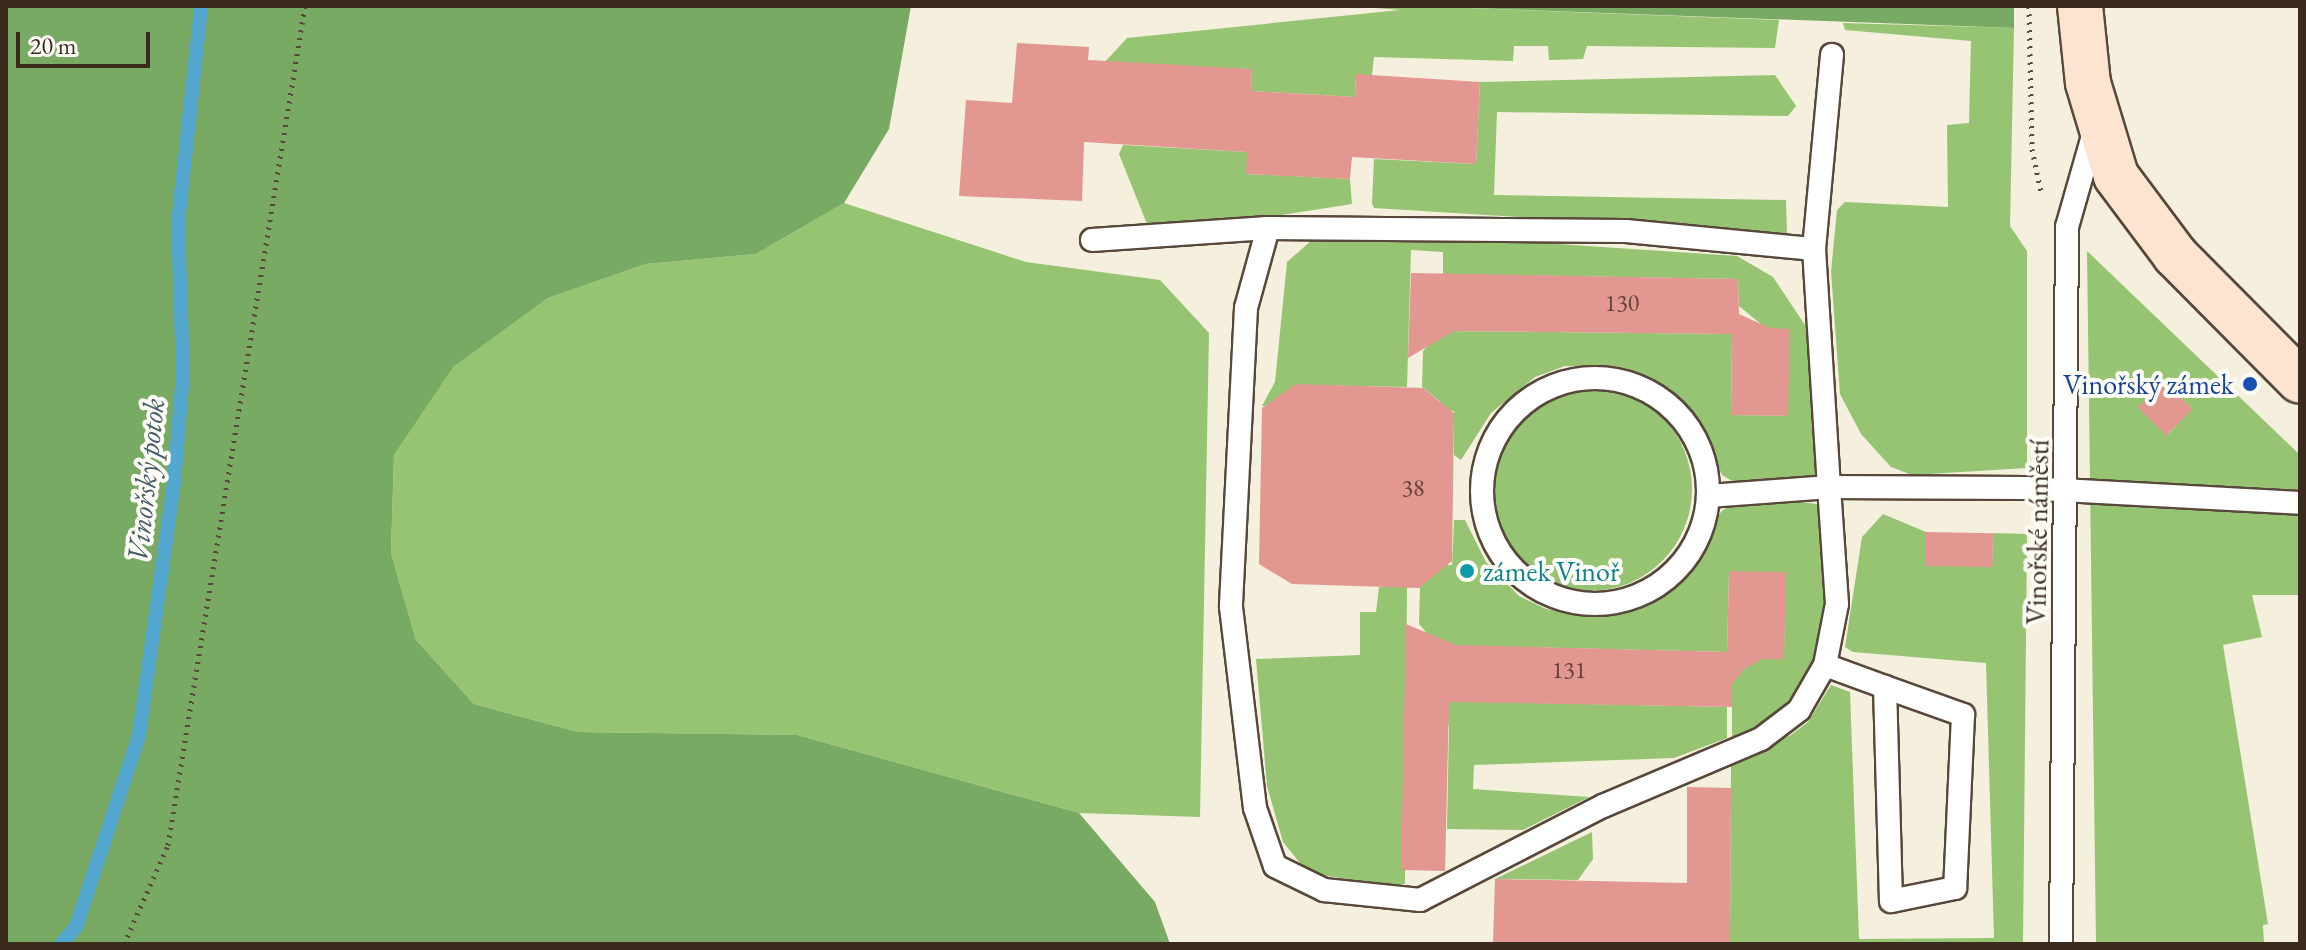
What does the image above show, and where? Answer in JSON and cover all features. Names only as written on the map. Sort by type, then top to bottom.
[{"type":"main road","points":[[2080,15],[2097,124],[2116,176],[2175,255],[2300,381]]},
{"type":"lane","points":[[1268,228],[1246,308],[1231,607],[1255,808],[1275,866],[1324,890],[1420,900],[1603,806],[1761,739],[1799,710],[1825,665],[1837,604],[1814,249],[1832,55]]},
{"type":"lane","name":"Vinořské náměstí","points":[[2061,944],[2068,491],[2067,227],[2097,124]]},
{"type":"lane","points":[[1092,240],[1268,228],[1626,231],[1814,249]]},
{"type":"lane","points":[[1598,376],[1634,383],[1665,400],[1695,438],[1705,460],[1709,496],[1701,534],[1679,567],[1648,591],[1612,603],[1572,603],[1536,589],[1507,564],[1487,530],[1480,492],[1487,453],[1504,421],[1530,396],[1563,381],[1598,376]]},
{"type":"lane","points":[[1709,496],[1829,487],[2068,491],[2300,503]]},
{"type":"lane","points":[[1825,665],[1963,715],[1955,888],[1891,901],[1885,687]]},
{"type":"path","points":[[124,944],[168,845],[305,6]]},
{"type":"path","points":[[2029,6],[2028,84],[2037,184],[2053,217],[2067,227]]},
{"type":"green space","points":[[6,6],[911,6],[889,129],[844,203],[756,254],[646,264],[548,298],[453,367],[394,455],[391,553],[416,640],[474,704],[578,732],[797,735],[1079,813],[1155,902],[1170,944],[6,944]]},
{"type":"green space","points":[[1351,6],[1779,20],[1775,48],[1587,46],[1583,59],[1549,60],[1548,46],[1514,46],[1513,61],[1374,57],[1372,75],[1356,75],[1355,97],[1251,91],[1252,69],[1103,64],[1127,38],[1400,10]]},
{"type":"green space","points":[[1417,6],[2014,6],[2014,28]]},
{"type":"green space","points":[[1843,23],[2014,28],[2010,226],[2027,251],[2027,468],[1912,475],[1891,467],[1861,434],[1840,394],[1831,272],[1837,210],[1845,202],[1948,207],[1947,125],[1969,123],[1971,41],[1845,30]]},
{"type":"green space","points":[[1775,75],[1796,106],[1788,116],[1497,112],[1494,195],[1786,200],[1787,234],[1374,208],[1372,203],[1374,159],[1476,164],[1480,82]]},
{"type":"green space","points":[[1123,145],[1247,152],[1247,174],[1350,179],[1352,204],[1250,220],[1147,224],[1119,154]]},
{"type":"green space","points":[[844,203],[1026,262],[1160,280],[1209,333],[1200,817],[1079,813],[797,735],[578,732],[474,704],[416,640],[391,553],[394,455],[452,367],[548,298],[646,264],[756,254]]},
{"type":"green space","points":[[1380,232],[1737,256],[1773,277],[1807,328],[1823,480],[1739,485],[1722,475],[1706,439],[1679,400],[1628,369],[1565,366],[1535,377],[1491,413],[1461,460],[1454,455],[1454,411],[1440,410],[1441,402],[1422,387],[1423,351],[1442,331],[1732,334],[1731,415],[1788,416],[1762,325],[1739,306],[1738,279],[1443,274],[1443,252],[1411,250],[1407,387],[1310,385],[1276,406],[1262,406],[1275,382],[1287,262],[1312,240]]},
{"type":"green space","points":[[2087,251],[2300,455],[2300,595],[2252,595],[2262,637],[2223,645],[2268,924],[2263,925],[2264,944],[2096,944]],"holes":[[[2164,382],[2192,409],[2167,435]]]},
{"type":"green space","points":[[1590,387],[1629,395],[1647,404],[1662,417],[1675,432],[1684,450],[1692,489],[1684,528],[1675,546],[1662,561],[1647,574],[1629,583],[1590,591],[1551,583],[1533,574],[1518,561],[1505,546],[1496,528],[1488,489],[1496,450],[1505,432],[1518,417],[1533,404],[1551,395]]},
{"type":"green space","points":[[1802,502],[1824,505],[1830,540],[1819,647],[1802,691],[1752,732],[1732,738],[1732,679],[1757,659],[1784,659],[1785,572],[1729,572],[1727,652],[1437,645],[1419,624],[1420,587],[1438,565],[1452,565],[1454,520],[1465,520],[1486,562],[1519,596],[1546,609],[1593,617],[1627,612],[1671,587],[1691,567],[1714,518],[1726,508]]},
{"type":"green space","points":[[1883,514],[1926,532],[1926,566],[1992,566],[1993,533],[2027,534],[2023,944],[1730,944],[1731,763],[1791,735],[1808,722],[1831,685],[1850,692],[1859,939],[1994,938],[1986,663],[1853,652],[1845,647],[1862,537]]},
{"type":"green space","points":[[1379,587],[1407,587],[1405,884],[1377,885],[1323,875],[1300,863],[1283,842],[1267,786],[1256,659],[1360,655],[1360,612],[1376,612]]},
{"type":"green space","points":[[1436,701],[1727,707],[1727,738],[1674,758],[1474,765],[1473,789],[1589,797],[1523,830],[1447,829],[1449,726]]},
{"type":"green space","points":[[1592,832],[1593,859],[1578,880],[1495,879]]},
{"type":"building","points":[[1017,43],[1089,47],[1088,60],[1252,69],[1251,91],[1355,97],[1356,74],[1480,82],[1476,164],[1352,157],[1350,179],[1246,174],[1247,152],[1084,142],[1082,201],[959,196],[966,100],[1012,103]]},
{"type":"building","points":[[1411,273],[1738,279],[1739,314],[1770,328],[1790,329],[1788,416],[1731,415],[1732,334],[1454,331],[1408,358]]},
{"type":"building","points":[[2164,381],[2192,409],[2166,435],[2138,407]]},
{"type":"building","points":[[1296,384],[1423,388],[1454,413],[1452,561],[1419,588],[1292,584],[1259,564],[1262,408]]},
{"type":"building","points":[[1926,532],[1993,533],[1992,567],[1925,566]]},
{"type":"building","points":[[1729,571],[1786,572],[1784,659],[1762,659],[1744,669],[1732,684],[1732,707],[1449,702],[1445,871],[1401,870],[1406,624],[1456,645],[1727,652]]},
{"type":"building","points":[[1687,787],[1731,788],[1730,944],[1493,944],[1495,879],[1687,883]]},
{"type":"waterway","name":"Vinořský potok","points":[[61,944],[76,927],[139,735],[174,483],[183,373],[178,223],[201,6]]},
{"type":"place","name":"Vinořský zámek","points":[[2250,384]]},
{"type":"place","name":"zámek Vinoř","points":[[1467,571]]}]
